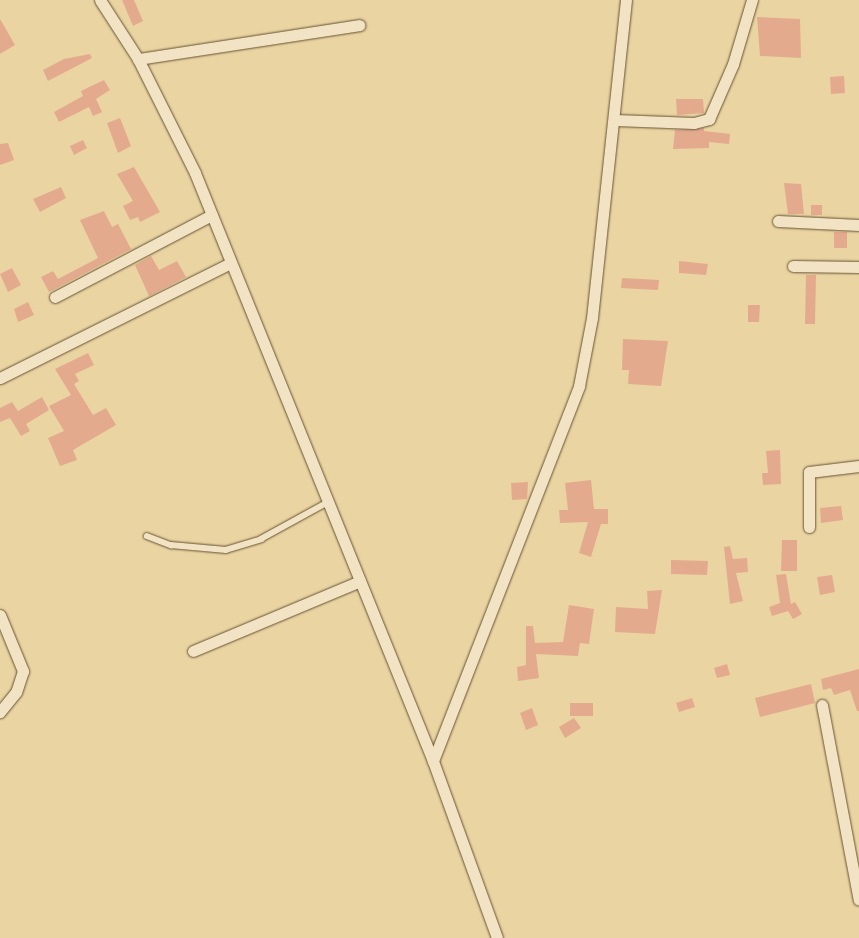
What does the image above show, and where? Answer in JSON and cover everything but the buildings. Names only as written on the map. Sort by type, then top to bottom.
[{"type":"street","points":[[100,0],[138,59],[168,112],[212,215],[433,761],[497,938]]},
{"type":"street","points":[[433,761],[579,386],[592,318],[615,120],[626,0]]},
{"type":"street","points":[[615,120],[694,123],[709,119],[733,64],[752,0]]},
{"type":"street","points":[[138,59],[360,25]]},
{"type":"street","points":[[55,297],[212,215]]},
{"type":"street","points":[[778,221],[859,225]]},
{"type":"street","points":[[0,378],[231,263]]},
{"type":"street","points":[[793,266],[859,267]]},
{"type":"street","points":[[809,527],[809,472],[859,466]]},
{"type":"street","points":[[193,651],[360,581]]},
{"type":"street","points":[[0,615],[23,671],[16,692],[0,712]]},
{"type":"street","points":[[822,706],[859,900]]},
{"type":"lane","points":[[147,536],[171,545],[226,550],[262,539],[328,502]]}]
